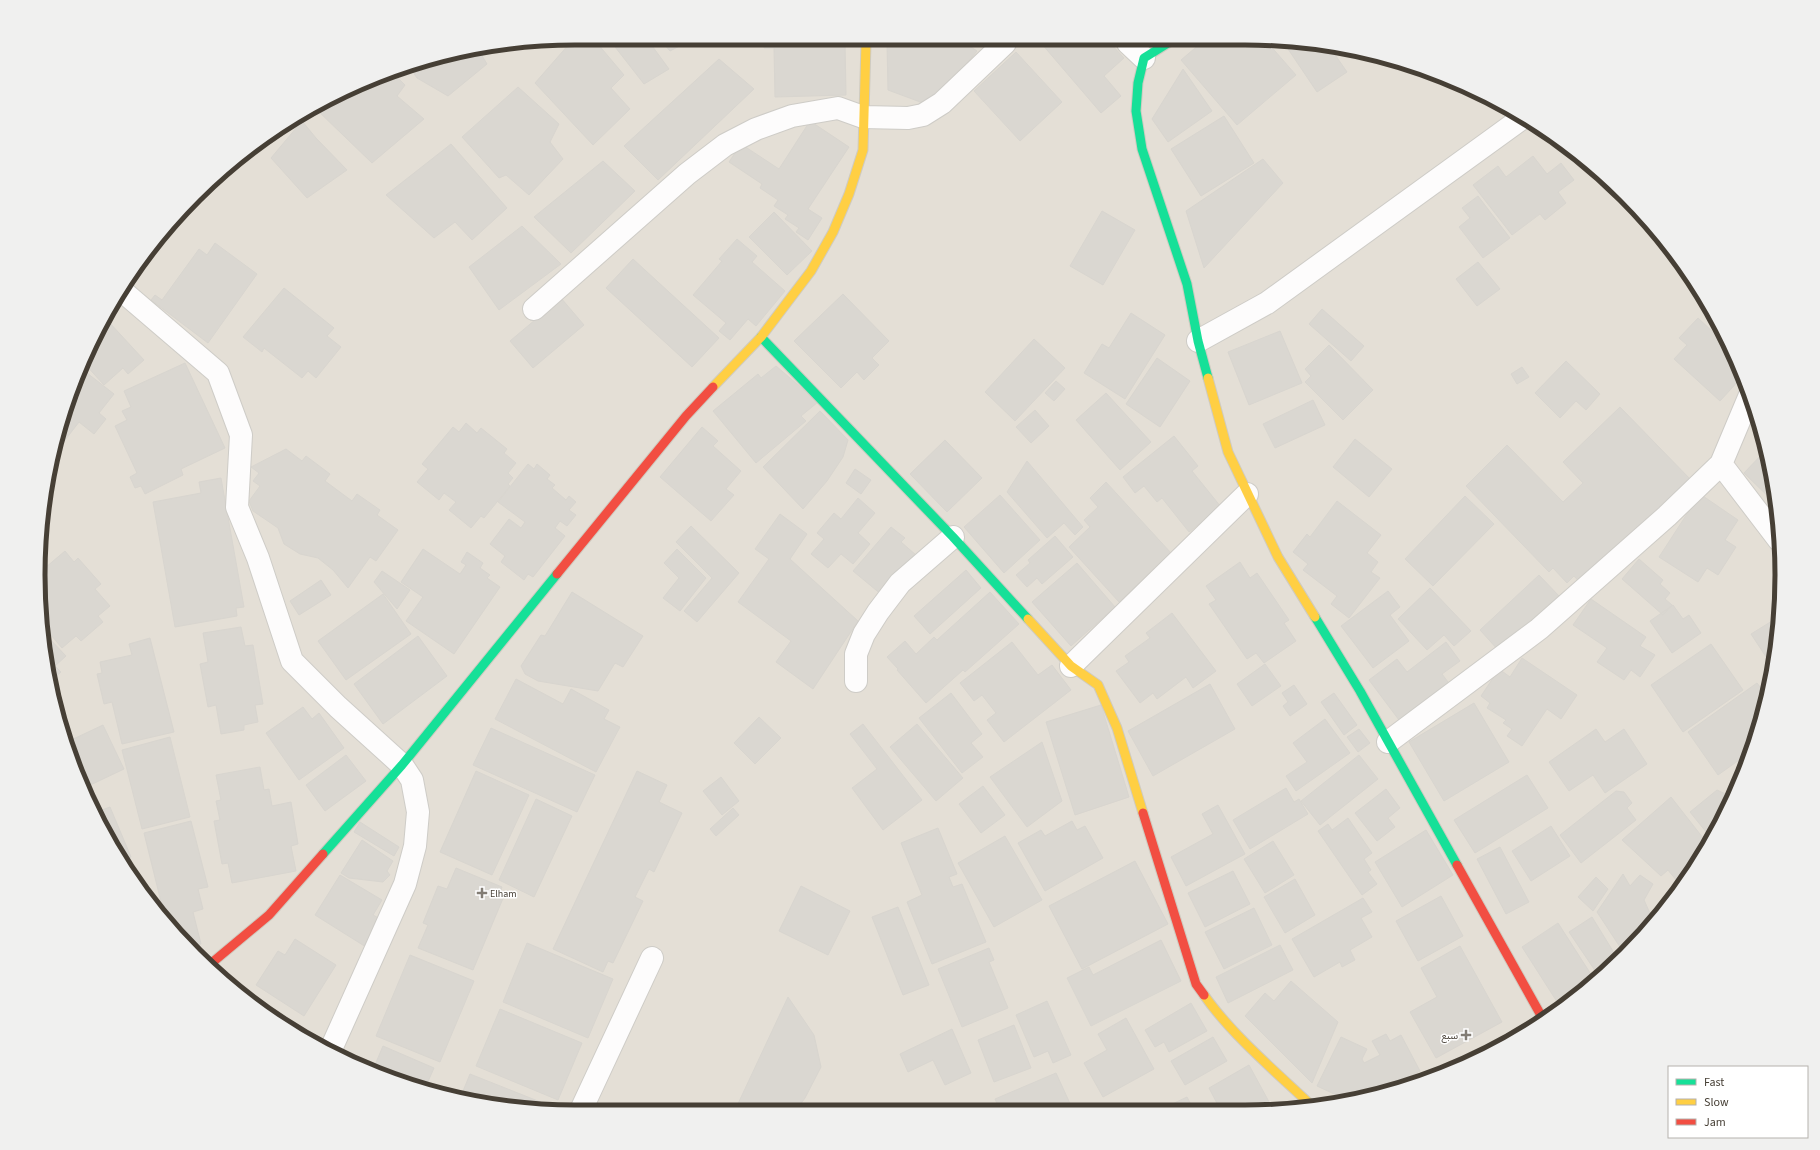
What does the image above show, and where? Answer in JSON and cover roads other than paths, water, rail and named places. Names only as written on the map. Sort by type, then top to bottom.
[{"type":"street","points":[[213,962],[269,915],[402,765],[686,416],[761,336],[812,271],[833,232],[849,194],[862,150],[866,45]]},
{"type":"street","points":[[534,309],[687,174],[725,145],[756,129],[792,116],[838,108],[863,117],[908,118],[923,115],[942,102],[1004,45]]},
{"type":"street","points":[[1130,45],[1144,58]]},
{"type":"street","points":[[1165,45],[1144,58],[1138,82],[1136,111],[1142,149],[1187,284],[1198,341],[1228,452],[1278,557],[1360,691],[1541,1015]]},
{"type":"street","points":[[1198,341],[1267,303],[1518,121]]},
{"type":"street","points":[[126,294],[218,372],[241,434],[237,507],[258,558],[292,661],[338,707],[402,765],[412,780],[418,812],[415,846],[405,884],[333,1046]]},
{"type":"street","points":[[761,336],[953,538],[1071,666],[1098,685],[1117,728],[1196,984],[1214,1010],[1265,1062],[1307,1101]]},
{"type":"street","points":[[1388,742],[1539,629],[1668,516],[1721,464],[1746,403]]},
{"type":"street","points":[[1721,464],[1773,532]]},
{"type":"street","points":[[1071,666],[1247,494]]},
{"type":"street","points":[[856,681],[856,654],[864,634],[878,612],[900,583],[953,538]]},
{"type":"street","points":[[583,1105],[652,958]]},
{"type":"place","name":"Elham","points":[[482,893]]},
{"type":"place","name":"سبع","points":[[1466,1035]]}]
